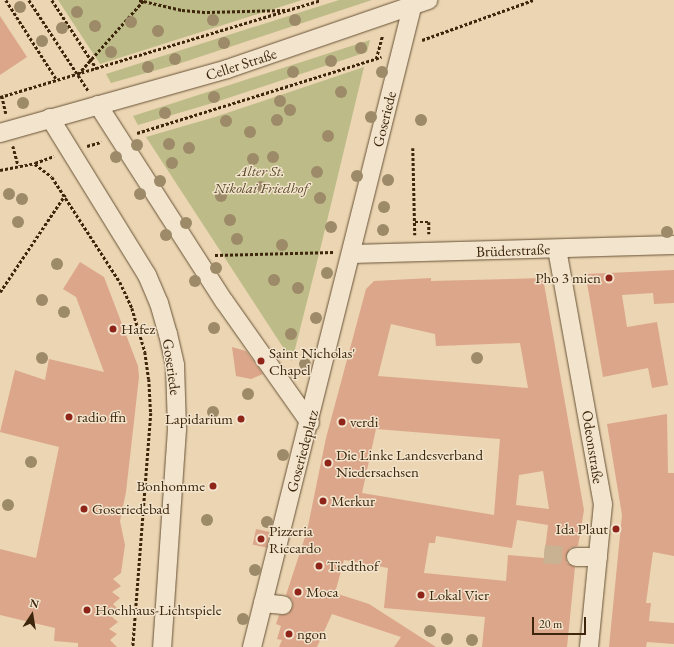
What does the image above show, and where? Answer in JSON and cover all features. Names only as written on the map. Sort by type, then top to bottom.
[{"type":"street","name":"Celler Straße","points":[[0,133],[227,69],[429,0]]},
{"type":"street","name":"Goseriede","points":[[352,254],[412,7]]},
{"type":"street","points":[[98,105],[196,256],[310,423]]},
{"type":"street","name":"Goseriede","points":[[50,118],[147,275],[160,303],[175,365],[177,429],[162,647]]},
{"type":"street","name":"Brüderstraße","points":[[352,254],[674,245]]},
{"type":"street","name":"Odeonstraße","points":[[557,249],[603,504],[589,647]]},
{"type":"street","name":"Goseriedeplatz","points":[[252,647],[352,254]]},
{"type":"street","points":[[576,557],[598,557]]},
{"type":"street","points":[[263,603],[283,605]]},
{"type":"path","points":[[6,0],[57,80]]},
{"type":"path","points":[[29,0],[78,75]]},
{"type":"path","points":[[52,0],[97,69]]},
{"type":"path","points":[[139,0],[207,12],[291,10]]},
{"type":"path","points":[[0,97],[78,75],[320,0]]},
{"type":"path","points":[[120,137],[158,128],[401,49],[533,0]]},
{"type":"path","points":[[78,75],[144,1]]},
{"type":"path","points":[[413,148],[416,237]]},
{"type":"path","points":[[0,170],[35,163],[52,177],[120,282],[139,332],[149,378],[151,413],[133,647]]},
{"type":"path","points":[[0,292],[65,195]]},
{"type":"path","points":[[415,222],[429,222],[430,237]]},
{"type":"path","points":[[196,256],[320,250],[352,254]]},
{"type":"green space","points":[[58,0],[302,0],[100,64]]},
{"type":"green space","points":[[339,0],[372,0],[178,64],[111,83],[106,74]]},
{"type":"green space","points":[[370,40],[367,52],[216,102],[138,125],[133,116]]},
{"type":"green space","name":"Alter St. Nikolai Friedhof","points":[[364,67],[292,361],[146,137],[215,117]]},
{"type":"building","points":[[0,16],[27,57],[0,75]]},
{"type":"building","points":[[80,262],[104,277],[138,366],[139,377],[126,492],[120,521],[125,545],[121,573],[113,579],[121,586],[112,592],[120,598],[113,604],[119,610],[111,616],[118,622],[109,629],[117,634],[110,640],[117,647],[78,647],[78,643],[54,641],[55,628],[0,615],[0,549],[36,558],[59,447],[0,432],[15,370],[45,380],[49,359],[104,372],[76,297],[63,289]]},
{"type":"building","points":[[674,270],[674,303],[654,304],[653,293],[622,295],[627,327],[657,322],[668,385],[652,388],[648,368],[603,377],[586,277],[591,277],[586,274]]},
{"type":"building","points":[[431,278],[431,281],[543,278],[584,510],[578,546],[570,548],[566,557],[567,563],[575,567],[567,647],[482,647],[485,617],[384,608],[388,568],[344,560],[335,593],[369,604],[436,647],[394,647],[401,637],[332,614],[317,647],[279,647],[282,640],[277,639],[281,626],[276,624],[279,615],[288,614],[293,606],[292,600],[286,595],[307,531],[326,438],[366,289],[374,281]],"holes":[[[391,324],[435,334],[436,346],[520,343],[528,388],[378,376]],[[376,429],[500,439],[494,515],[362,493]],[[543,471],[549,509],[516,505],[519,475]],[[517,520],[548,525],[544,558],[508,555],[506,581],[424,573],[429,543],[435,543],[436,536],[512,548]]]},
{"type":"building","points":[[232,347],[246,351],[263,374],[251,379],[236,376]]},
{"type":"building","points":[[667,414],[668,473],[674,473],[674,556],[653,552],[646,603],[651,603],[649,621],[674,623],[674,644],[647,642],[646,647],[609,647],[622,515],[607,424]]},
{"type":"building","name":"Pizzeria Riccardo","points":[[256,529],[270,532],[266,548],[253,545]]},
{"type":"tunnel","points":[[544,554],[576,557]]},
{"type":"place","name":"Pho 3 mien","points":[[609,278]]},
{"type":"place","name":"Hafez","points":[[113,329]]},
{"type":"place","name":"Saint Nicholas' Chapel","points":[[261,361]]},
{"type":"place","name":"radio ffn","points":[[69,417]]},
{"type":"place","name":"Lapidarium","points":[[241,419]]},
{"type":"place","name":"verdi","points":[[342,422]]},
{"type":"place","name":"Die Linke Landesverband Niedersachsen","points":[[328,463]]},
{"type":"place","name":"Bonhomme","points":[[213,486]]},
{"type":"place","name":"Merkur","points":[[323,501]]},
{"type":"place","name":"Goseriedebad","points":[[84,509]]},
{"type":"place","name":"Ida Plaut","points":[[616,529]]},
{"type":"place","name":"Pizzeria Riccardo","points":[[261,539]]},
{"type":"place","name":"Tiedthof","points":[[319,566]]},
{"type":"place","name":"Moca","points":[[298,592]]},
{"type":"place","name":"Lokal Vier","points":[[421,595]]},
{"type":"place","name":"Hochhaus-Lichtspiele","points":[[87,610]]},
{"type":"place","name":"ngon","points":[[289,634]]}]
